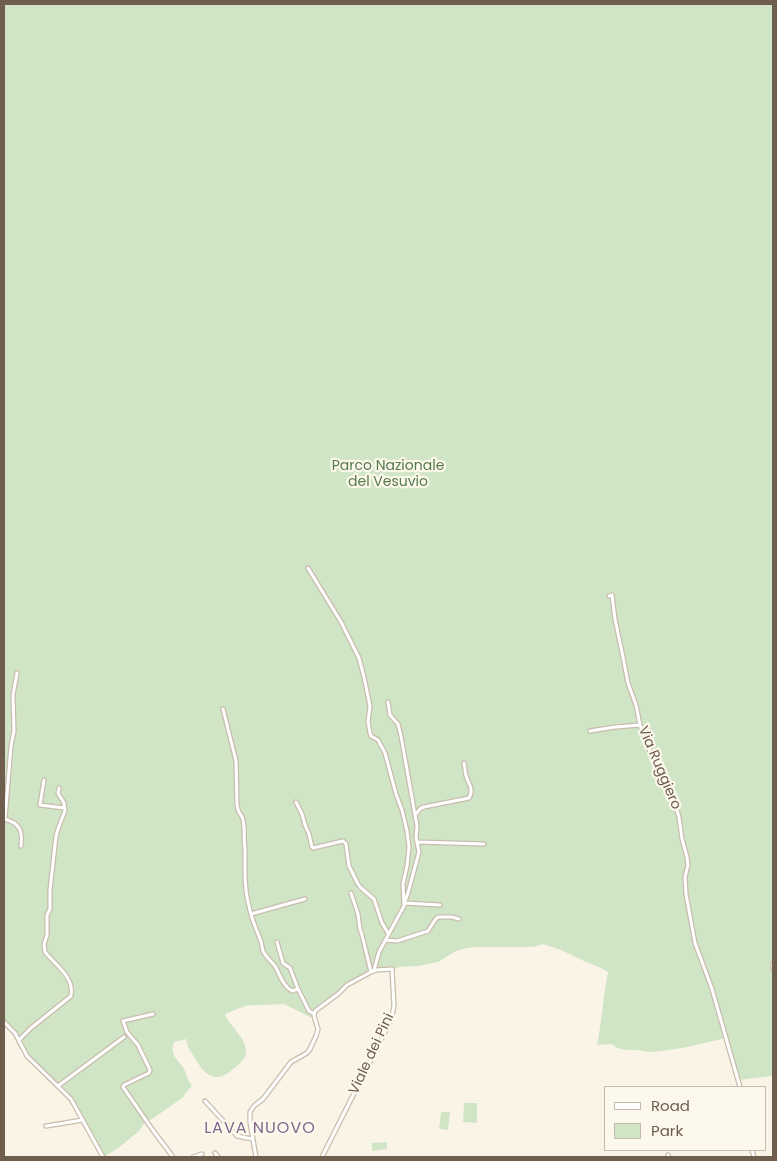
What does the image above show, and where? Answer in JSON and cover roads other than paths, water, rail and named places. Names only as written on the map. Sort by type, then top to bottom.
[{"type":"street","points":[[308,568],[341,622],[359,658],[370,706],[368,722],[370,733],[371,736],[378,740],[385,753],[407,831],[409,847],[403,884],[404,903]]},
{"type":"street","name":"Via Ruggiero","points":[[609,596],[612,595],[628,683],[636,705],[640,725],[651,754],[672,794],[679,817],[687,857],[685,890],[695,943],[712,989],[740,1086]]},
{"type":"street","points":[[17,673],[13,691],[14,724],[4,818],[14,823],[20,830],[22,836],[21,846]]},
{"type":"street","points":[[314,1014],[317,1009],[347,985],[372,971],[379,952],[404,903],[417,861],[419,852],[415,815],[399,730],[397,722],[390,715],[388,702]]},
{"type":"street","points":[[223,709],[236,760],[237,805],[238,812],[242,817],[244,834],[248,905],[262,943],[262,948],[283,982],[291,991],[298,989]]},
{"type":"street","points":[[590,731],[640,725]]},
{"type":"street","points":[[415,815],[421,808],[470,796],[464,763]]},
{"type":"street","points":[[44,780],[40,805],[64,808]]},
{"type":"street","points":[[19,1040],[70,996],[72,992],[66,974],[45,952],[44,944],[47,935],[47,915],[50,909],[50,890],[56,836],[65,812],[64,803],[58,793],[59,788]]},
{"type":"street","points":[[296,802],[309,834],[312,848],[343,841],[346,844],[350,866],[358,884],[374,899],[382,923],[389,933]]},
{"type":"street","points":[[418,842],[484,844]]},
{"type":"street","points":[[351,892],[372,971]]},
{"type":"street","points":[[251,914],[305,899]]},
{"type":"street","points":[[404,903],[440,905]]},
{"type":"street","points":[[385,940],[397,941],[428,931],[438,917],[459,919]]},
{"type":"street","points":[[256,1157],[249,1115],[252,1108],[263,1099],[291,1062],[307,1053],[318,1029],[314,1014],[310,1011],[298,989],[290,968],[283,963],[277,942]]},
{"type":"street","points":[[773,964],[773,969]]},
{"type":"street","name":"Viale dei Pini","points":[[322,1157],[393,1014],[392,969],[372,971]]},
{"type":"street","points":[[153,1014],[123,1021],[127,1032],[138,1045],[150,1070],[150,1073],[124,1084],[123,1087],[173,1157]]},
{"type":"street","points":[[4,1022],[15,1033],[27,1056],[71,1098],[103,1157]]},
{"type":"street","points":[[58,1086],[124,1037]]},
{"type":"street","points":[[205,1102],[237,1136],[252,1139]]},
{"type":"street","points":[[46,1126],[83,1120]]},
{"type":"street","points":[[215,1153],[218,1157]]},
{"type":"street","points":[[193,1157],[202,1154]]},
{"type":"district","name":"LAVA NUOVO","points":[[260,1129]]},
{"type":"park label","name":"Parco Nazionale del Vesuvio","points":[[388,474]]}]
